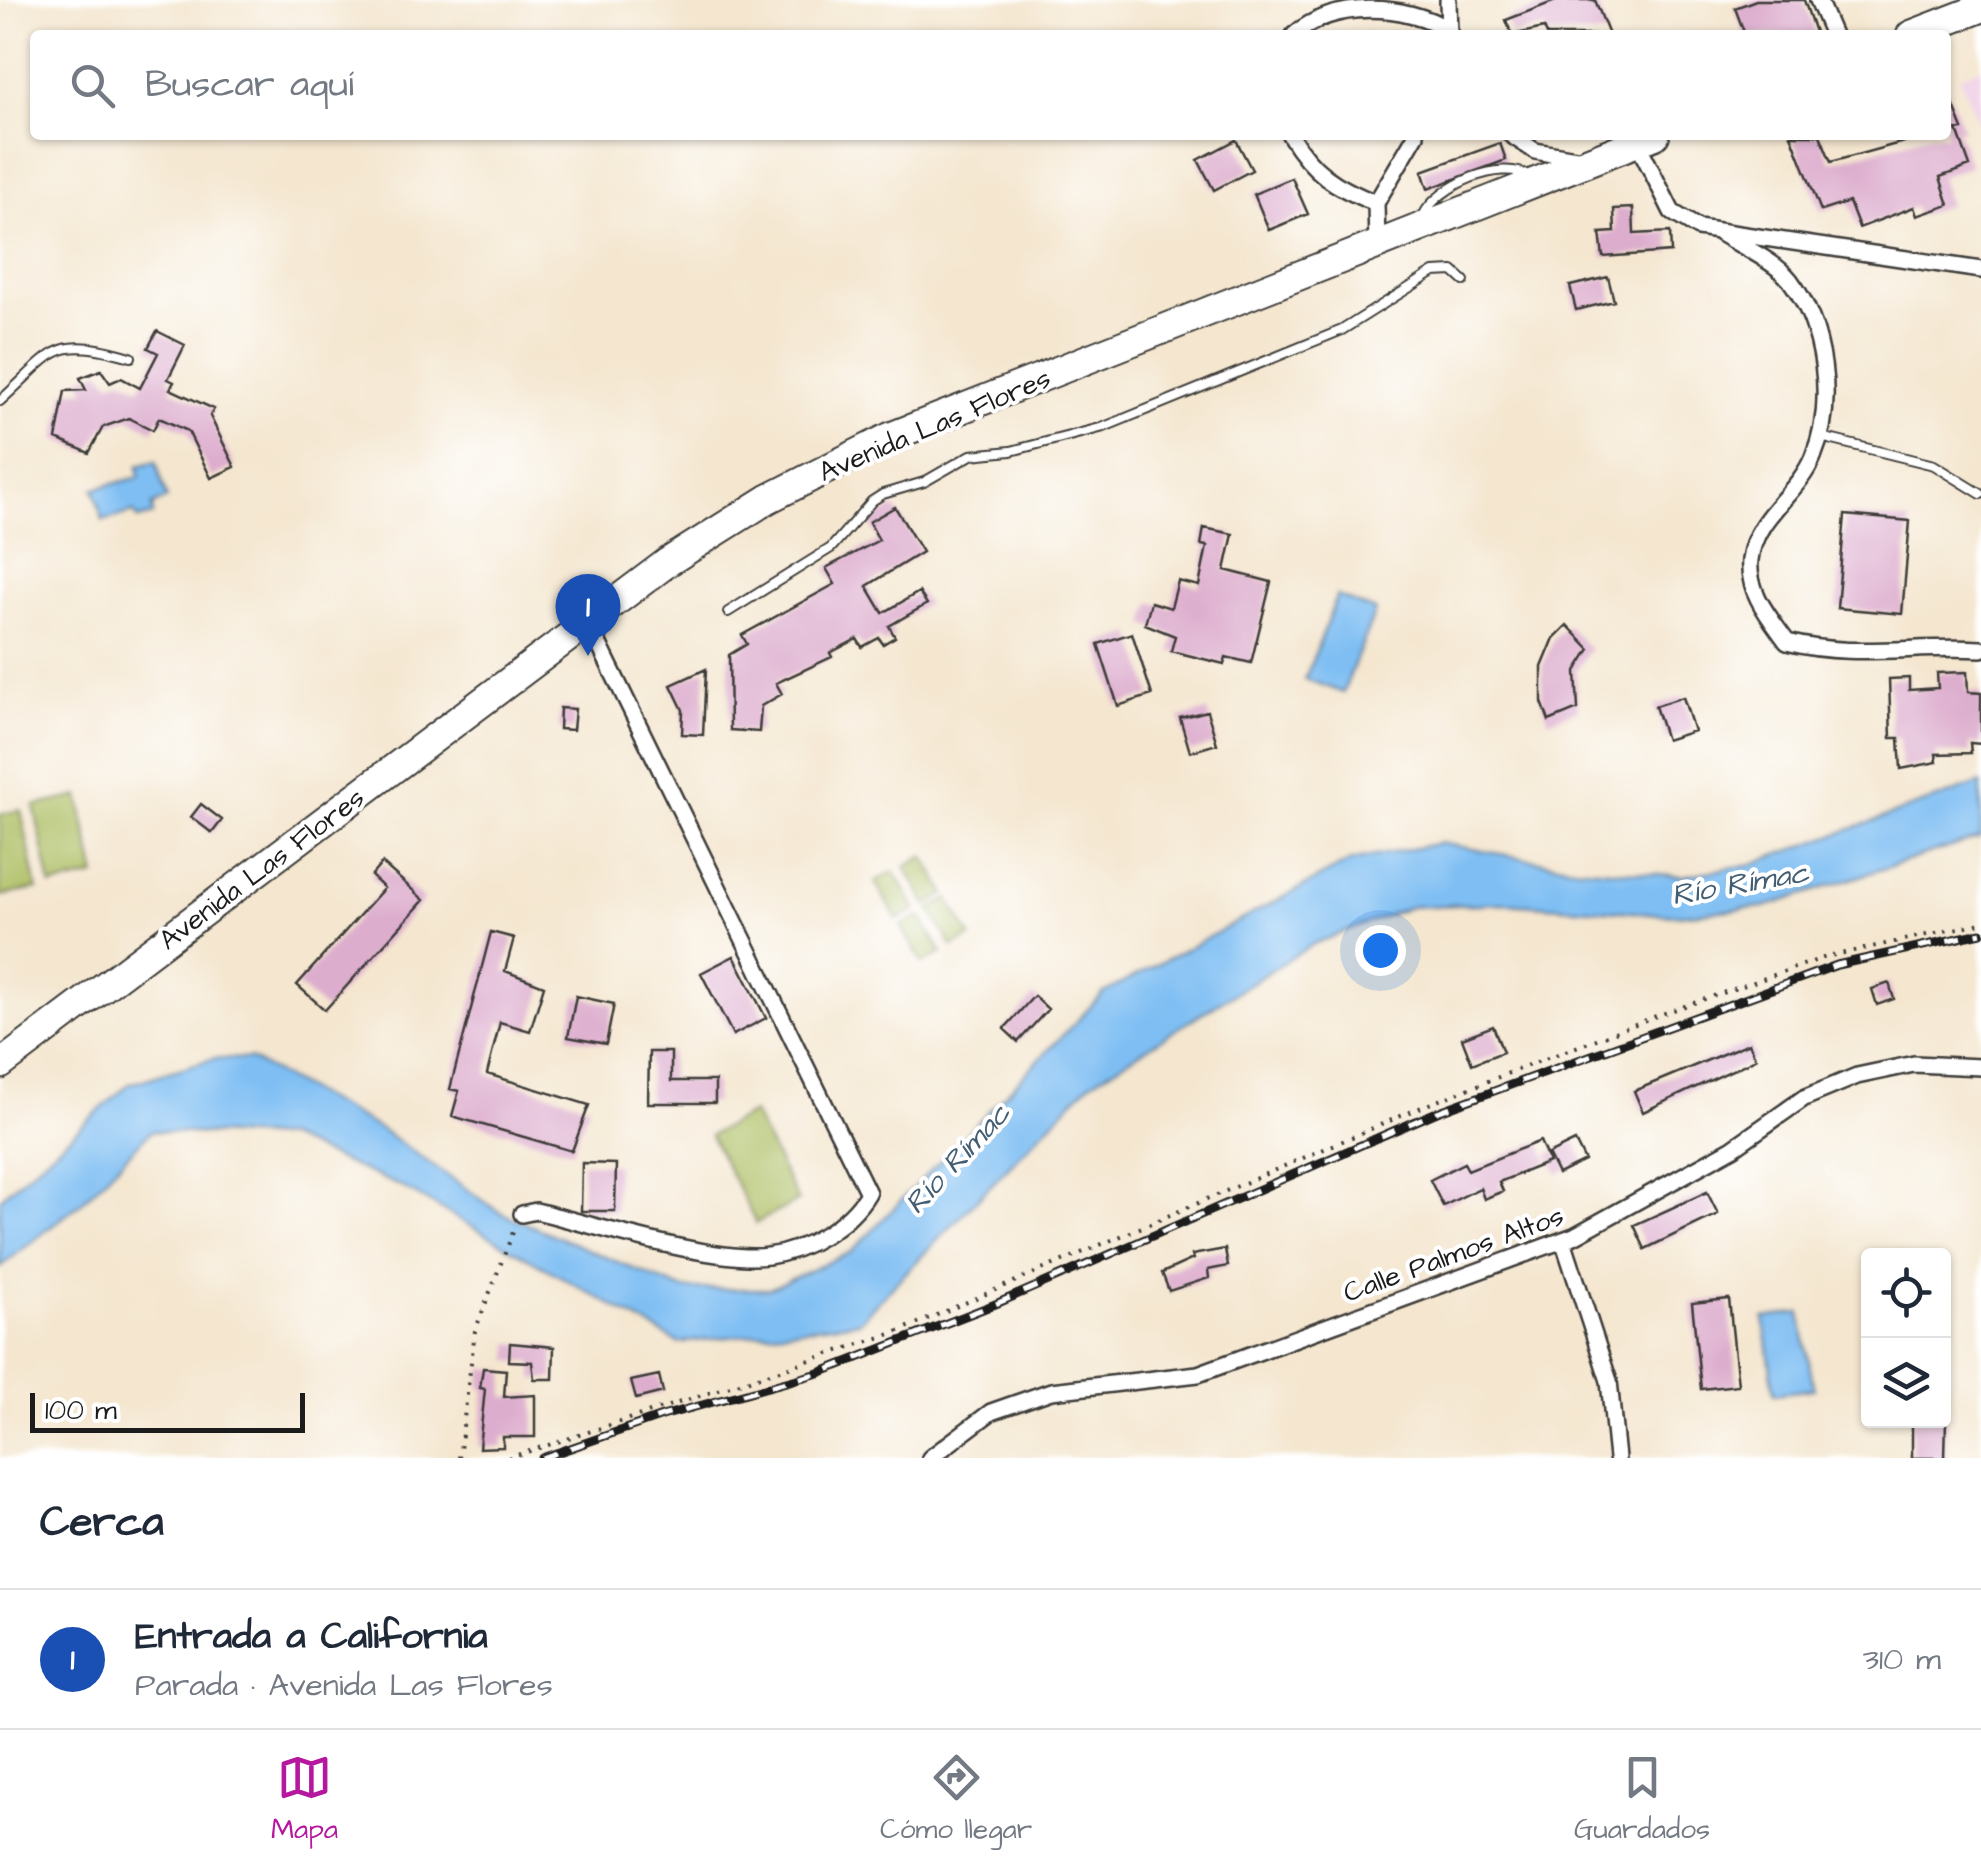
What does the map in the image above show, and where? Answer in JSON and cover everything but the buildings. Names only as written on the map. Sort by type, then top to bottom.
[{"type":"highway","points":[[1924,30],[1981,8]]},
{"type":"highway","name":"Avenida Las Flores","points":[[0,1065],[668,562],[768,499],[890,436],[1641,140]]},
{"type":"street","points":[[1448,0],[1449,30]]},
{"type":"street","points":[[1818,0],[1831,30]]},
{"type":"street","points":[[1300,30],[1317,16],[1375,5],[1419,12],[1446,30]]},
{"type":"street","points":[[1293,140],[1306,161],[1337,189],[1376,203]]},
{"type":"street","points":[[1377,245],[1376,203],[1413,140]]},
{"type":"street","points":[[1519,140],[1535,151],[1590,160]]},
{"type":"street","points":[[1647,140],[1672,212],[1698,228],[1981,270]]},
{"type":"street","points":[[1720,232],[1789,278],[1823,356],[1824,401],[1813,457],[1762,523],[1750,562],[1757,600],[1787,642],[1827,653],[1930,646],[1981,648]]},
{"type":"street","points":[[522,1214],[536,1211],[723,1254],[767,1257],[804,1246],[856,1214],[868,1193],[588,622]]},
{"type":"street","name":"Calle Palmos Altos","points":[[930,1458],[991,1412],[1052,1390],[1198,1374],[1563,1240],[1733,1148],[1804,1098],[1857,1076],[1914,1064],[1981,1067]]},
{"type":"street","points":[[1563,1240],[1609,1381],[1617,1458]]},
{"type":"lane","points":[[728,612],[831,548],[872,501],[924,482],[971,455],[1011,451],[1104,426],[1342,330],[1434,272],[1453,271],[1464,282]]},
{"type":"lane","points":[[0,401],[59,349],[83,344],[131,357]]},
{"type":"lane","points":[[1818,436],[1934,465],[1981,494]]},
{"type":"path","points":[[508,1458],[897,1332],[1429,1104],[1656,1016],[1826,957],[1981,922]]},
{"type":"path","points":[[459,1458],[475,1331],[504,1247],[522,1214]]},
{"type":"shaded area","points":[[1981,67],[1981,129],[1959,76]]},
{"type":"green space","points":[[79,796],[96,876],[51,886],[34,806]]},
{"type":"green space","points":[[21,810],[37,889],[0,896],[0,814]]},
{"type":"green space","points":[[924,856],[946,894],[927,905],[905,867]]},
{"type":"green space","points":[[894,871],[916,909],[897,920],[875,882]]},
{"type":"green space","points":[[949,899],[971,937],[952,947],[930,909]]},
{"type":"green space","points":[[920,916],[942,953],[923,964],[901,926]]},
{"type":"green space","points":[[753,1113],[798,1201],[756,1223],[710,1135]]},
{"type":"water","points":[[156,461],[167,499],[152,505],[153,515],[138,519],[134,512],[103,521],[94,489],[139,477],[138,466]]},
{"type":"water","points":[[1337,596],[1375,611],[1343,693],[1305,679]]},
{"type":"water","name":"Río Rímac","points":[[1981,783],[1981,837],[1765,907],[1676,915],[1504,903],[1410,907],[1313,944],[1089,1084],[858,1322],[679,1343],[400,1186],[287,1138],[151,1131],[81,1203],[0,1267],[0,1198],[129,1084],[215,1058],[250,1059],[382,1130],[501,1213],[682,1289],[769,1289],[851,1252],[1104,993],[1351,861],[1440,843],[1574,867],[1683,876],[1752,864]]},
{"type":"water","points":[[1800,1313],[1814,1389],[1774,1394],[1764,1318]]},
{"type":"railway","points":[[542,1458],[662,1416],[819,1373],[998,1303],[1437,1112],[1837,965],[1981,933]]},
{"type":"place","name":"Entrada a California","points":[[588,656]]}]
